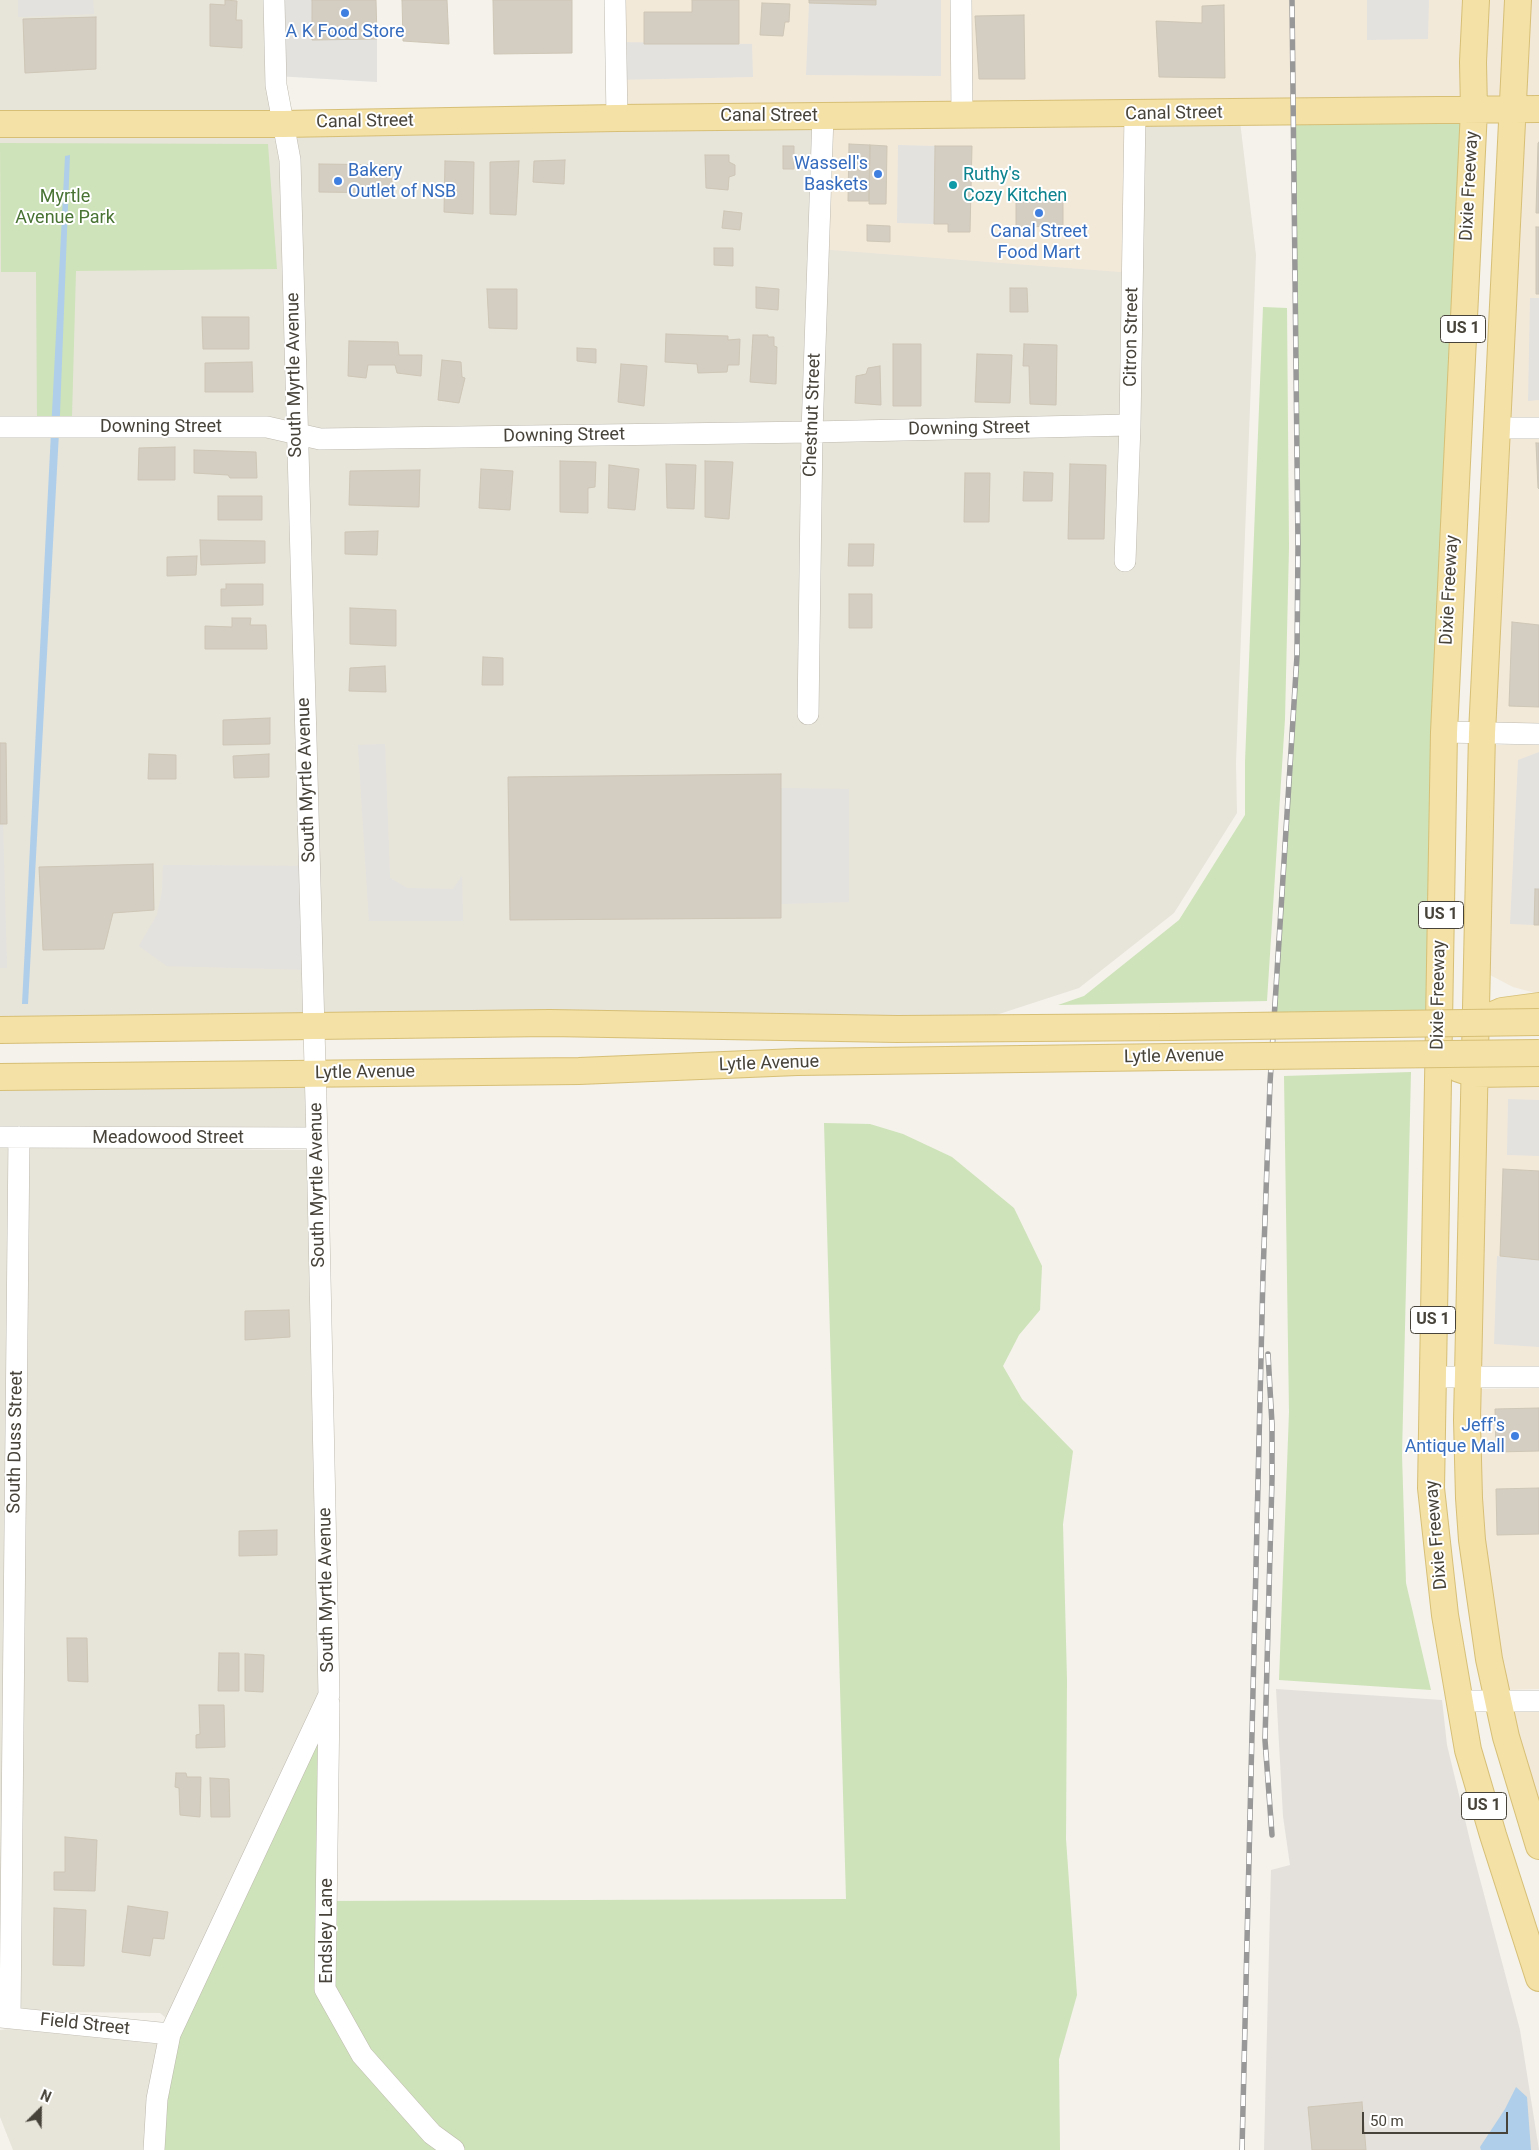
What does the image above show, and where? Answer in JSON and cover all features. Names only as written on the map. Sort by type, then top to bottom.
[{"type":"main road","name":"Dixie Freeway","points":[[1476,0],[1472,62],[1474,110],[1444,732],[1431,1488],[1434,1533],[1445,1615],[1468,1750],[1539,1978]]},
{"type":"main road","name":"Dixie Freeway","points":[[1518,0],[1526,110],[1498,428],[1482,734],[1467,1378],[1469,1498],[1472,1540],[1489,1659],[1497,1701],[1517,1777],[1539,1846]]},
{"type":"main road","name":"Canal Street","points":[[0,124],[283,124],[617,118],[1526,110]]},
{"type":"main road","points":[[1477,982],[1509,997],[1539,1006]]},
{"type":"main road","points":[[1539,1006],[1502,1011],[1476,1022],[1457,1034],[1438,1054],[1455,1068],[1474,1074],[1539,1073]]},
{"type":"main road","name":"Lytle Avenue","points":[[0,1030],[550,1023],[897,1029],[1539,1022]]},
{"type":"main road","name":"Lytle Avenue","points":[[0,1078],[578,1071],[797,1062],[1539,1053]]},
{"type":"street","name":"South Myrtle Avenue","points":[[154,2150],[157,2099],[170,2034],[329,1695],[317,1138],[296,433],[290,160],[276,85],[274,0]]},
{"type":"street","points":[[615,0],[617,118]]},
{"type":"street","points":[[961,0],[962,115]]},
{"type":"street","name":"Citron Street","points":[[1125,560],[1130,425],[1135,114]]},
{"type":"street","name":"Chestnut Street","points":[[808,714],[812,432],[823,116]]},
{"type":"street","name":"Downing Street","points":[[0,427],[267,427],[320,439],[812,432],[1130,425]]},
{"type":"street","points":[[1498,428],[1539,428]]},
{"type":"street","points":[[1444,732],[1539,734]]},
{"type":"street","name":"Meadowood Street","points":[[10,1137],[317,1138]]},
{"type":"street","name":"South Duss Street","points":[[5,2017],[10,1137]]},
{"type":"street","points":[[1432,1378],[1539,1377]]},
{"type":"street","name":"Endsley Lane","points":[[329,1695],[325,1989],[362,2055],[432,2134],[454,2150]]},
{"type":"street","points":[[1459,1701],[1539,1700]]},
{"type":"street","name":"Field Street","points":[[5,2017],[170,2034]]},
{"type":"shaded area","points":[[0,0],[274,0],[283,124],[1239,113],[1256,255],[1236,763],[1237,813],[1174,913],[1079,988],[950,1030],[0,1030]]},
{"type":"shaded area","points":[[18,0],[93,0],[94,14],[18,17]]},
{"type":"shaded area","points":[[274,0],[312,0],[313,40],[377,39],[377,82],[276,76]]},
{"type":"shaded area","points":[[615,0],[1539,0],[1539,428],[1498,428],[1514,110],[1136,114],[1133,273],[818,249],[823,116],[617,118]]},
{"type":"shaded area","points":[[876,0],[941,0],[941,76],[806,75],[809,3],[875,5]]},
{"type":"shaded area","points":[[1367,0],[1429,0],[1428,39],[1367,40]]},
{"type":"shaded area","points":[[616,42],[752,44],[753,77],[616,80]]},
{"type":"shaded area","points":[[898,145],[935,146],[934,224],[897,223]]},
{"type":"shaded area","points":[[1530,298],[1539,298],[1539,400],[1528,401]]},
{"type":"shaded area","points":[[1508,439],[1539,439],[1539,723],[1493,723]]},
{"type":"shaded area","points":[[385,744],[390,878],[407,888],[453,889],[462,876],[463,921],[369,921],[358,745]]},
{"type":"shaded area","points":[[1492,745],[1539,745],[1539,994],[1513,987],[1488,974]]},
{"type":"shaded area","points":[[1539,752],[1539,889],[1535,889],[1534,925],[1510,924],[1518,760]]},
{"type":"shaded area","points":[[781,788],[849,789],[849,902],[781,904]]},
{"type":"shaded area","points":[[0,824],[3,824],[7,968],[0,968]]},
{"type":"shaded area","points":[[163,865],[309,866],[312,970],[167,966],[139,946],[157,915],[162,892]]},
{"type":"shaded area","points":[[1539,1084],[1539,1366],[1478,1366],[1484,1085]]},
{"type":"shaded area","points":[[305,1087],[307,1127],[0,1126],[0,1089]]},
{"type":"shaded area","points":[[1508,1099],[1539,1100],[1539,1156],[1507,1155]]},
{"type":"shaded area","points":[[0,1148],[9,1148],[0,1991]]},
{"type":"shaded area","points":[[29,1148],[307,1150],[319,1694],[166,2018],[160,2013],[63,2012],[20,2008]]},
{"type":"shaded area","points":[[1497,1256],[1539,1260],[1539,1347],[1494,1344]]},
{"type":"shaded area","points":[[1539,1388],[1539,1689],[1506,1690],[1482,1538],[1477,1389]]},
{"type":"shaded area","points":[[1276,1689],[1442,1700],[1447,1745],[1473,1853],[1520,2030],[1539,2150],[1264,2150],[1271,1870],[1290,1865],[1283,1816]]},
{"type":"shaded area","points":[[1511,1712],[1539,1712],[1539,1813]]},
{"type":"shaded area","points":[[9,2029],[158,2044],[144,2150],[13,2150],[0,2117],[0,2030]]},
{"type":"green space","points":[[1474,110],[1439,1018],[1274,1026],[1294,719],[1298,546],[1294,113]]},
{"type":"green space","name":"Myrtle Avenue Park","points":[[0,143],[268,144],[277,269],[76,271],[72,416],[37,418],[36,272],[1,272]]},
{"type":"green space","points":[[1263,307],[1287,308],[1289,547],[1285,719],[1267,1001],[1058,1005],[1084,996],[1179,920],[1245,815],[1245,762]]},
{"type":"green space","points":[[1411,1072],[1402,1455],[1406,1583],[1431,1690],[1279,1680],[1289,1412],[1284,1076]]},
{"type":"green space","points":[[824,1123],[870,1124],[903,1134],[952,1157],[1014,1208],[1042,1266],[1040,1310],[1019,1335],[1003,1366],[1022,1399],[1073,1451],[1063,1524],[1067,1680],[1066,1839],[1077,1995],[1059,2059],[1060,2150],[156,2150],[170,2034],[329,1695],[327,1901],[846,1899]]},
{"type":"water","points":[[70,155],[60,414],[28,1004],[22,1004],[65,156]]},
{"type":"water","points":[[1516,2087],[1527,2097],[1531,2150],[1481,2150],[1480,2147],[1505,2109]]},
{"type":"building","points":[[225,0],[237,1],[236,20],[242,20],[242,48],[210,46],[210,4],[225,5]]},
{"type":"building","points":[[312,0],[376,0],[377,39],[312,40]]},
{"type":"building","points":[[402,0],[447,0],[449,44],[403,41]]},
{"type":"building","points":[[493,0],[572,0],[572,53],[494,54]]},
{"type":"building","points":[[692,0],[739,0],[739,44],[644,44],[644,12],[692,12]]},
{"type":"building","points":[[809,0],[876,0],[876,5],[809,3]]},
{"type":"building","points":[[762,3],[790,4],[789,22],[785,22],[783,36],[760,35]]},
{"type":"building","points":[[1224,5],[1225,78],[1159,77],[1156,21],[1202,23],[1202,6]]},
{"type":"building","points":[[1024,15],[1025,79],[979,79],[975,16]]},
{"type":"building","points":[[96,17],[96,69],[25,73],[23,19]]},
{"type":"building","points":[[1538,143],[1539,213],[1536,213]]},
{"type":"building","points":[[849,144],[870,145],[869,201],[848,201]]},
{"type":"building","points":[[870,145],[887,146],[886,204],[869,204]]},
{"type":"building","points":[[783,146],[794,146],[794,169],[783,169]]},
{"type":"building","name":"Ruthy's Cozy Kitchen","points":[[935,146],[972,146],[970,232],[948,232],[948,224],[934,224]]},
{"type":"building","points":[[705,155],[729,155],[729,162],[735,165],[735,175],[729,177],[728,190],[706,188]]},
{"type":"building","points":[[565,160],[564,184],[533,182],[534,161]]},
{"type":"building","points":[[445,161],[474,162],[473,214],[444,212]]},
{"type":"building","points":[[519,161],[516,215],[490,214],[490,162]]},
{"type":"building","points":[[319,164],[392,165],[392,193],[319,192]]},
{"type":"building","points":[[1016,199],[1063,199],[1063,226],[1016,227]]},
{"type":"building","points":[[724,211],[742,213],[740,230],[722,228]]},
{"type":"building","points":[[867,225],[890,226],[890,242],[867,241]]},
{"type":"building","points":[[1536,227],[1539,227],[1539,294],[1536,294]]},
{"type":"building","points":[[714,248],[733,248],[733,266],[714,265]]},
{"type":"building","points":[[756,287],[779,289],[778,310],[756,308]]},
{"type":"building","points":[[1010,288],[1027,288],[1028,312],[1010,312]]},
{"type":"building","points":[[487,289],[517,289],[517,329],[489,328]]},
{"type":"building","points":[[202,317],[249,317],[249,349],[203,349]]},
{"type":"building","points":[[666,334],[728,336],[728,340],[740,339],[739,365],[728,365],[727,372],[698,373],[697,364],[665,362]]},
{"type":"building","points":[[753,335],[774,337],[774,346],[777,347],[776,384],[750,382]]},
{"type":"building","points":[[349,341],[398,342],[399,355],[422,355],[421,376],[397,373],[395,365],[368,365],[366,378],[348,376]]},
{"type":"building","points":[[893,344],[921,344],[921,406],[893,406]]},
{"type":"building","points":[[1024,344],[1057,345],[1056,405],[1030,404],[1029,366],[1023,366]]},
{"type":"building","points":[[577,348],[596,349],[596,363],[577,361]]},
{"type":"building","points":[[977,354],[1012,355],[1010,403],[975,402]]},
{"type":"building","points":[[442,360],[461,362],[462,377],[465,378],[459,403],[438,400]]},
{"type":"building","points":[[252,362],[253,392],[205,392],[205,363]]},
{"type":"building","points":[[621,364],[647,366],[644,406],[618,402]]},
{"type":"building","points":[[880,366],[881,405],[855,403],[856,376],[866,374],[868,368]]},
{"type":"building","points":[[1536,443],[1539,443],[1539,489],[1538,488]]},
{"type":"building","points":[[175,447],[175,480],[138,480],[139,448]]},
{"type":"building","points":[[194,450],[256,452],[257,478],[230,478],[228,475],[194,473]]},
{"type":"building","points":[[560,461],[596,462],[595,487],[588,488],[588,513],[560,512]]},
{"type":"building","points":[[705,461],[733,462],[729,519],[705,517]]},
{"type":"building","points":[[666,464],[696,465],[694,509],[667,508]]},
{"type":"building","points":[[1070,464],[1106,465],[1104,539],[1068,539]]},
{"type":"building","points":[[609,465],[639,469],[635,510],[608,508]]},
{"type":"building","points":[[481,469],[513,471],[510,510],[479,508]]},
{"type":"building","points":[[420,470],[419,507],[349,505],[350,471]]},
{"type":"building","points":[[1024,472],[1053,473],[1052,501],[1023,501]]},
{"type":"building","points":[[965,473],[990,473],[989,522],[964,522]]},
{"type":"building","points":[[218,496],[262,496],[262,520],[218,520]]},
{"type":"building","points":[[378,531],[377,555],[345,554],[345,532]]},
{"type":"building","points":[[200,540],[265,541],[265,563],[201,565]]},
{"type":"building","points":[[849,544],[874,544],[873,566],[848,566]]},
{"type":"building","points":[[197,556],[196,575],[167,576],[167,557]]},
{"type":"building","points":[[226,584],[263,584],[263,605],[221,606],[221,589],[226,589]]},
{"type":"building","points":[[849,594],[872,594],[872,628],[849,628]]},
{"type":"building","points":[[350,608],[396,610],[396,646],[350,644]]},
{"type":"building","points":[[232,618],[251,618],[250,625],[266,625],[267,649],[205,649],[205,626],[232,627]]},
{"type":"building","points":[[1512,622],[1539,625],[1539,707],[1509,706]]},
{"type":"building","points":[[483,657],[503,658],[503,685],[482,685]]},
{"type":"building","points":[[385,666],[386,692],[349,691],[350,668]]},
{"type":"building","points":[[270,718],[270,744],[223,745],[223,720]]},
{"type":"building","points":[[0,743],[6,743],[7,824],[0,824]]},
{"type":"building","points":[[149,754],[176,755],[176,779],[148,779]]},
{"type":"building","points":[[269,754],[269,777],[234,778],[233,756]]},
{"type":"building","points":[[781,774],[781,918],[510,920],[508,777]]},
{"type":"building","points":[[153,864],[154,910],[113,913],[104,949],[43,950],[39,867]]},
{"type":"building","points":[[1535,889],[1539,889],[1539,925],[1534,925]]},
{"type":"building","points":[[1503,1169],[1539,1171],[1539,1260],[1500,1256]]},
{"type":"building","points":[[289,1310],[290,1337],[245,1340],[245,1311]]},
{"type":"building","points":[[1539,1408],[1539,1451],[1496,1452],[1495,1409]]},
{"type":"building","points":[[1539,1488],[1539,1534],[1497,1535],[1496,1489]]},
{"type":"building","points":[[277,1530],[277,1555],[239,1556],[239,1531]]},
{"type":"building","points":[[67,1638],[87,1638],[88,1682],[68,1681]]},
{"type":"building","points":[[219,1653],[239,1653],[239,1691],[218,1691]]},
{"type":"building","points":[[245,1654],[264,1655],[263,1692],[245,1691]]},
{"type":"building","points":[[199,1705],[224,1705],[225,1747],[196,1748],[196,1735],[200,1734]]},
{"type":"building","points":[[176,1773],[186,1773],[187,1777],[201,1777],[200,1817],[180,1815],[179,1788],[175,1787]]},
{"type":"building","points":[[210,1778],[229,1779],[230,1817],[211,1817]]},
{"type":"building","points":[[65,1837],[97,1840],[95,1891],[54,1890],[54,1872],[65,1872]]},
{"type":"building","points":[[128,1906],[168,1912],[164,1939],[153,1938],[150,1956],[122,1952]]},
{"type":"building","points":[[54,1908],[86,1910],[84,1966],[53,1965]]},
{"type":"building","points":[[1362,2102],[1366,2150],[1312,2150],[1308,2107]]},
{"type":"railway","points":[[1242,2150],[1263,1274],[1270,1083],[1297,656],[1298,546],[1292,0]]},
{"type":"railway","points":[[1268,1354],[1272,1424],[1272,1479],[1265,1740],[1272,1835]]},
{"type":"place","name":"A K Food Store","points":[[345,13]]},
{"type":"place","name":"Wassell's Baskets","points":[[878,174]]},
{"type":"place","name":"Bakery Outlet of NSB","points":[[338,181]]},
{"type":"place","name":"Ruthy's Cozy Kitchen","points":[[953,185]]},
{"type":"place","name":"Canal Street Food Mart","points":[[1039,213]]},
{"type":"place","name":"Jeff's Antique Mall","points":[[1515,1436]]}]
